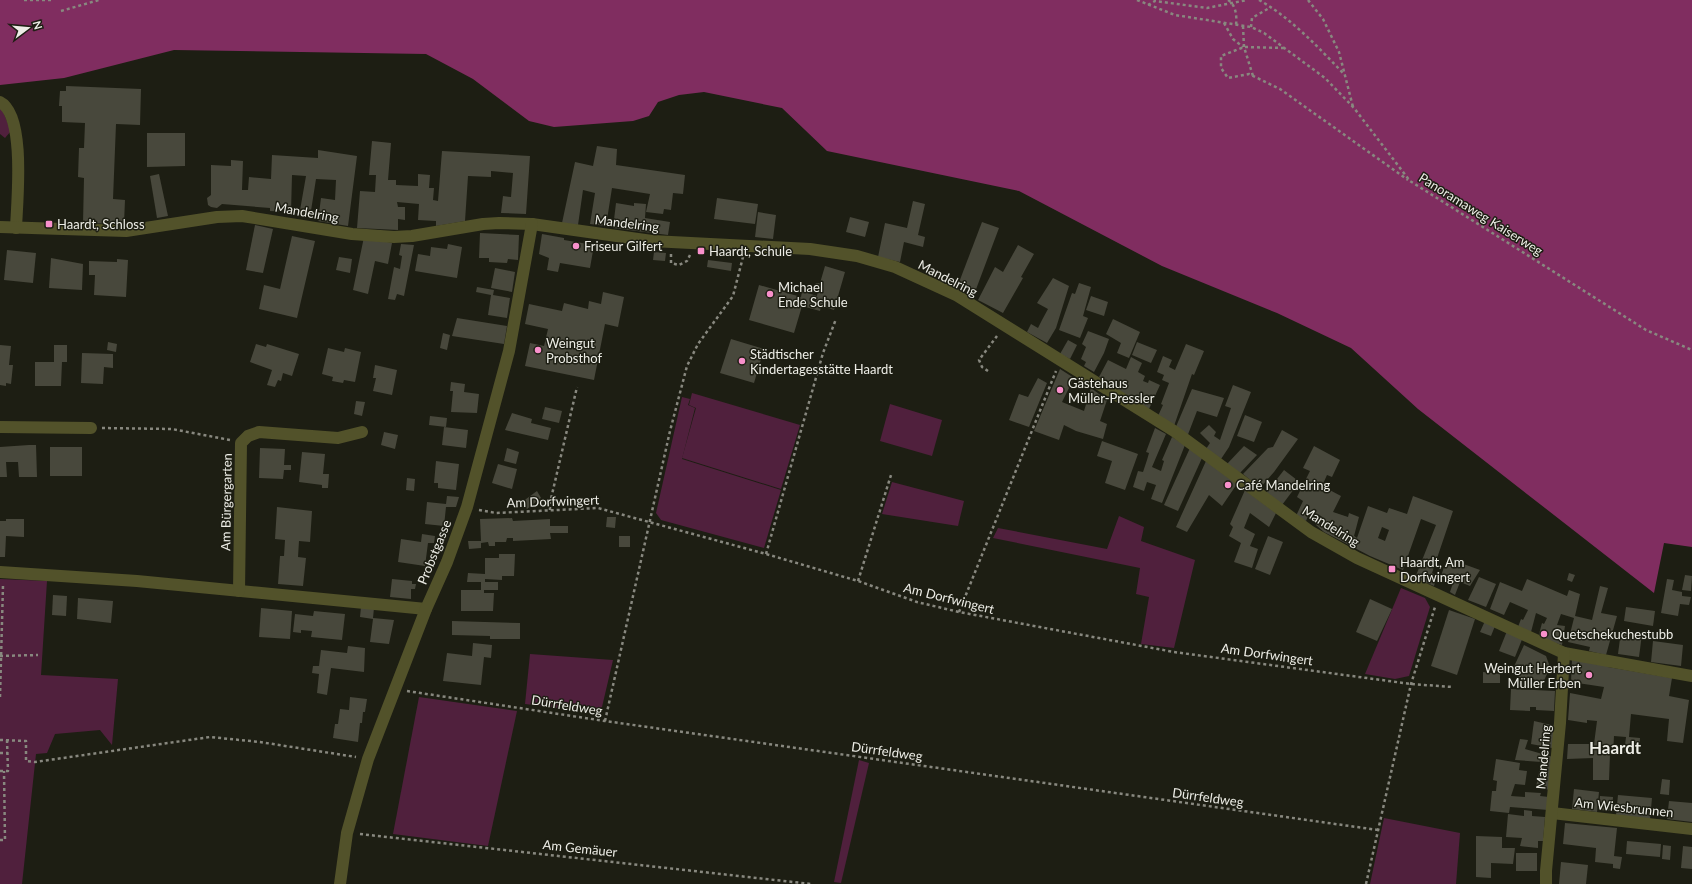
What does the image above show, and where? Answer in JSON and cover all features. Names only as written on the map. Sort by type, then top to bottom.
[{"type":"street","points":[[0,102],[10,111],[17,143],[16,228]]},
{"type":"street","name":"Mandelring","points":[[0,227],[126,231],[217,217],[242,216],[352,234],[394,237],[431,234],[483,224],[532,224],[652,241],[810,249],[857,256],[895,267],[956,295],[1174,431],[1311,532],[1357,558],[1438,597],[1564,653],[1560,724],[1546,884]]},
{"type":"street","name":"Probstgasse","points":[[340,884],[347,833],[368,759],[394,688],[447,562],[467,507],[509,351],[532,224]]},
{"type":"street","points":[[0,428],[91,428]]},
{"type":"street","name":"Am Bürgergarten","points":[[239,591],[241,443],[248,436],[259,432],[338,438],[362,432]]},
{"type":"street","points":[[2,572],[137,581],[426,609]]},
{"type":"street","points":[[1564,653],[1692,676]]},
{"type":"street","name":"Am Wiesbrunnen","points":[[1552,813],[1692,829]]},
{"type":"path","points":[[24,0],[53,0]]},
{"type":"path","points":[[61,11],[99,0]]},
{"type":"path","name":"Panoramaweg Kaiserweg","points":[[1137,0],[1175,15],[1250,27],[1264,33],[1325,78],[1354,108],[1410,181],[1646,330],[1692,350]]},
{"type":"path","points":[[1228,0],[1232,3],[1237,18],[1236,25]]},
{"type":"path","points":[[1148,5],[1155,1],[1207,8],[1246,0]]},
{"type":"path","points":[[1259,0],[1271,7],[1314,43],[1343,73]]},
{"type":"path","points":[[1308,0],[1323,19],[1339,52],[1343,73],[1354,108]]},
{"type":"path","points":[[1250,27],[1252,18],[1271,7]]},
{"type":"path","points":[[1224,23],[1233,38],[1244,47]]},
{"type":"path","points":[[1243,26],[1244,47],[1253,76]]},
{"type":"path","points":[[1285,48],[1244,47],[1221,56],[1221,68],[1228,78],[1249,74],[1280,89],[1410,181]]},
{"type":"path","points":[[605,721],[687,366],[698,344],[733,296],[746,245]]},
{"type":"path","points":[[766,554],[823,353],[836,319]]},
{"type":"path","points":[[988,371],[982,367],[979,360],[1005,326]]},
{"type":"path","points":[[959,612],[1060,361]]},
{"type":"path","points":[[550,510],[550,503],[577,387]]},
{"type":"path","points":[[91,428],[172,429],[241,443]]},
{"type":"path","points":[[858,581],[891,474]]},
{"type":"path","name":"Am Dorfwingert","points":[[467,507],[496,513],[598,508],[766,554],[858,581],[917,602],[959,612],[1174,652],[1411,684],[1453,687]]},
{"type":"path","points":[[0,697],[2,572]]},
{"type":"path","points":[[1366,884],[1411,684],[1438,597]]},
{"type":"path","points":[[0,656],[38,655]]},
{"type":"path","name":"Dürrfeldweg","points":[[394,688],[605,721],[1378,830]]},
{"type":"path","points":[[0,740],[26,741],[26,761],[50,761],[210,737],[260,742],[368,759]]},
{"type":"path","points":[[0,840],[5,840],[2,771],[8,771],[8,740]]},
{"type":"path","points":[[0,753],[8,753]]},
{"type":"path","name":"Am Gemäuer","points":[[347,833],[811,884]]},
{"type":"shaded area","points":[[0,0],[1692,0],[1692,547],[1664,543],[1654,593],[1418,409],[1351,348],[1277,313],[1162,266],[1019,191],[827,151],[782,108],[704,92],[679,95],[658,102],[649,116],[633,121],[554,127],[529,121],[473,79],[426,54],[174,50],[64,78],[0,85]]},
{"type":"shaded area","points":[[0,108],[2,109],[11,131],[5,138],[0,134]]},
{"type":"shaded area","points":[[692,393],[800,425],[781,489],[682,458],[696,408],[689,405]]},
{"type":"shaded area","points":[[682,397],[690,399],[688,405],[695,408],[682,459],[781,490],[764,548],[661,520],[656,513]]},
{"type":"shaded area","points":[[890,404],[942,420],[932,456],[880,441]]},
{"type":"shaded area","points":[[892,482],[964,501],[958,526],[882,514]]},
{"type":"shaded area","points":[[1119,516],[1144,527],[1141,541],[1195,560],[1174,648],[1141,644],[1149,597],[1136,594],[1140,568],[993,538],[998,528],[1107,549]]},
{"type":"shaded area","points":[[0,579],[47,581],[41,675],[118,679],[112,745],[100,730],[55,734],[47,753],[36,754],[22,884],[0,884]]},
{"type":"shaded area","points":[[1401,588],[1425,598],[1430,607],[1409,676],[1395,679],[1365,674]]},
{"type":"shaded area","points":[[530,654],[613,660],[602,707],[591,712],[525,704]]},
{"type":"shaded area","points":[[419,697],[517,711],[488,846],[393,834]]},
{"type":"shaded area","points":[[859,760],[869,763],[841,883],[834,882]]},
{"type":"shaded area","points":[[1384,818],[1460,833],[1456,884],[1370,884]]},
{"type":"building","points":[[66,86],[141,89],[140,125],[116,124],[113,199],[125,200],[124,224],[83,223],[84,178],[78,177],[79,148],[84,148],[85,123],[62,122],[62,106],[59,106],[60,91],[66,91]]},
{"type":"building","points":[[147,133],[185,133],[185,166],[147,167]]},
{"type":"building","points":[[372,141],[391,143],[388,180],[396,180],[396,185],[418,186],[418,174],[430,175],[429,188],[434,188],[433,200],[438,201],[442,151],[530,156],[526,214],[501,213],[503,196],[511,197],[513,173],[491,171],[491,177],[468,176],[465,221],[436,226],[436,221],[418,220],[419,204],[397,202],[398,207],[405,207],[405,220],[398,219],[398,230],[357,228],[360,191],[375,192],[376,175],[369,175]]},
{"type":"building","points":[[597,146],[617,149],[616,165],[685,175],[683,194],[673,193],[671,210],[664,209],[663,214],[646,212],[650,194],[612,188],[606,226],[590,224],[595,193],[583,190],[578,225],[562,223],[575,162],[593,166]]},
{"type":"building","points":[[318,150],[357,156],[348,226],[318,221],[321,198],[335,200],[336,180],[316,179],[310,217],[299,216],[306,176],[292,175],[291,212],[270,211],[270,208],[222,204],[217,208],[208,205],[207,198],[211,195],[211,165],[231,166],[231,160],[243,161],[242,190],[248,190],[249,177],[271,179],[272,155],[318,158]]},
{"type":"building","points":[[159,174],[168,216],[157,218],[150,176]]},
{"type":"building","points":[[717,198],[758,204],[755,224],[714,219]]},
{"type":"building","points":[[913,201],[925,204],[918,235],[925,237],[923,247],[904,242],[900,262],[878,257],[885,223],[907,228]]},
{"type":"building","points":[[616,203],[634,206],[634,203],[646,204],[645,218],[670,222],[668,235],[613,228]]},
{"type":"building","points":[[758,212],[776,215],[773,239],[755,237]]},
{"type":"building","points":[[850,217],[869,222],[865,237],[846,232]]},
{"type":"building","points":[[982,222],[999,228],[975,292],[958,285]]},
{"type":"building","points":[[255,225],[273,229],[263,273],[246,270]]},
{"type":"building","points":[[480,233],[519,235],[518,260],[508,259],[507,263],[489,262],[489,258],[479,258]]},
{"type":"building","points":[[542,234],[564,238],[564,240],[594,245],[590,268],[560,263],[558,272],[547,270],[549,258],[539,254]]},
{"type":"building","points":[[292,236],[315,241],[297,318],[259,309],[264,285],[280,289]]},
{"type":"building","points":[[364,237],[392,243],[388,264],[375,261],[368,294],[353,290]]},
{"type":"building","points":[[401,244],[414,245],[404,296],[397,294],[395,300],[388,299],[394,267],[400,269],[402,256],[399,255]]},
{"type":"building","points":[[448,244],[462,247],[457,278],[415,271],[418,254],[430,256],[431,247],[447,249]]},
{"type":"building","points":[[1018,245],[1034,254],[1021,277],[1023,278],[1003,313],[978,300],[995,267],[1003,272]]},
{"type":"building","points":[[7,250],[36,253],[33,283],[4,280]]},
{"type":"building","points":[[654,252],[666,253],[665,261],[653,260]]},
{"type":"building","points":[[339,257],[352,259],[350,273],[336,270]]},
{"type":"building","points":[[51,258],[83,264],[82,290],[49,288]]},
{"type":"building","points":[[117,259],[128,260],[126,297],[94,295],[95,275],[89,275],[89,261],[117,262]]},
{"type":"building","points":[[708,260],[732,263],[731,271],[707,267]]},
{"type":"building","points":[[825,266],[845,272],[834,310],[821,306],[820,311],[802,306],[794,333],[749,320],[759,285],[801,297],[802,291],[817,296],[818,290],[815,285],[816,283],[820,283]]},
{"type":"building","points":[[495,268],[515,272],[512,292],[491,288]]},
{"type":"building","points":[[1053,278],[1069,286],[1056,328],[1047,343],[1027,332],[1031,324],[1038,328],[1048,309],[1037,303]]},
{"type":"building","points":[[1079,283],[1091,287],[1083,316],[1088,318],[1080,338],[1059,330],[1072,293],[1075,294]]},
{"type":"building","points":[[477,287],[494,290],[493,295],[510,298],[507,318],[488,315],[491,295],[476,292]]},
{"type":"building","points":[[603,292],[624,297],[618,327],[605,324],[594,380],[525,366],[530,343],[544,346],[548,329],[525,324],[529,304],[562,311],[564,303],[588,309],[589,301],[601,304]]},
{"type":"building","points":[[1091,296],[1108,302],[1104,316],[1086,310]]},
{"type":"building","points":[[457,318],[507,326],[504,344],[452,336]]},
{"type":"building","points":[[1113,319],[1140,332],[1129,358],[1117,353],[1121,343],[1106,334]]},
{"type":"building","points":[[1088,331],[1109,339],[1104,353],[1094,372],[1084,366],[1086,362],[1081,359],[1086,347],[1082,344]]},
{"type":"building","points":[[443,333],[450,335],[447,350],[440,348]]},
{"type":"building","name":"Städtischer Kindertagesstätte Haardt","points":[[731,339],[764,349],[754,383],[720,373]]},
{"type":"building","points":[[1068,340],[1077,345],[1070,359],[1060,354]]},
{"type":"building","points":[[108,342],[117,344],[116,352],[107,350]]},
{"type":"building","points":[[1137,342],[1157,350],[1151,363],[1132,355]]},
{"type":"building","points":[[256,344],[266,347],[267,344],[299,354],[292,376],[283,373],[281,381],[278,380],[275,387],[267,385],[272,370],[250,362]]},
{"type":"building","points":[[1186,344],[1204,351],[1194,375],[1192,374],[1174,426],[1158,416],[1163,405],[1161,404],[1169,383],[1162,380],[1164,375],[1157,372],[1163,356],[1172,360],[1169,367],[1175,370]]},
{"type":"building","points":[[0,345],[11,346],[9,365],[13,365],[11,384],[6,383],[6,386],[0,385]]},
{"type":"building","points":[[54,345],[67,345],[67,362],[62,362],[61,386],[35,386],[35,362],[54,362]]},
{"type":"building","points":[[328,348],[344,352],[345,348],[361,352],[355,382],[344,380],[343,383],[332,381],[333,377],[322,374]]},
{"type":"building","points":[[82,353],[113,354],[113,368],[104,367],[103,384],[81,383]]},
{"type":"building","points":[[1131,357],[1142,363],[1138,372],[1145,376],[1143,381],[1148,383],[1149,380],[1160,385],[1149,409],[1106,383],[1107,381],[1099,377],[1108,360],[1126,369]]},
{"type":"building","points":[[375,365],[397,370],[392,395],[373,391],[376,378],[373,378]]},
{"type":"building","points":[[1060,369],[1074,378],[1062,402],[1084,411],[1091,388],[1107,400],[1100,421],[1107,424],[1103,439],[1076,431],[1064,425],[1059,440],[1034,431]]},
{"type":"building","points":[[1038,378],[1047,383],[1029,427],[1009,420],[1019,394],[1028,397]]},
{"type":"building","points":[[451,382],[465,384],[464,392],[479,394],[477,413],[451,412],[453,391],[450,391]]},
{"type":"building","points":[[1233,385],[1251,392],[1229,447],[1221,459],[1206,449],[1210,443],[1200,433],[1209,425],[1216,432],[1214,436],[1220,440],[1231,408],[1225,406]]},
{"type":"building","points":[[1192,389],[1224,398],[1217,417],[1197,411],[1187,437],[1175,429]]},
{"type":"building","points":[[356,401],[365,402],[362,416],[354,414]]},
{"type":"building","points":[[545,407],[562,411],[559,423],[542,419]]},
{"type":"building","points":[[512,413],[532,419],[531,423],[551,428],[548,440],[505,430]]},
{"type":"building","points":[[1245,415],[1262,422],[1254,442],[1237,436]]},
{"type":"building","points":[[430,416],[447,418],[446,427],[429,425]]},
{"type":"building","points":[[444,427],[468,430],[466,448],[442,445]]},
{"type":"building","points":[[1155,428],[1166,434],[1152,467],[1161,471],[1164,461],[1162,460],[1172,437],[1185,445],[1162,503],[1151,499],[1156,485],[1147,482],[1144,491],[1133,487],[1138,471],[1143,472],[1149,453],[1146,452]]},
{"type":"building","points":[[1282,430],[1298,439],[1274,472],[1260,488],[1243,474],[1268,448],[1273,447]]},
{"type":"building","points":[[384,432],[398,435],[395,449],[381,445]]},
{"type":"building","points":[[1102,441],[1138,454],[1125,490],[1105,483],[1112,461],[1097,456]]},
{"type":"building","points":[[36,445],[37,477],[19,477],[18,462],[6,462],[7,477],[0,477],[0,447]]},
{"type":"building","points":[[1244,446],[1257,455],[1240,473],[1227,464]]},
{"type":"building","points":[[1314,446],[1340,460],[1332,477],[1327,475],[1322,486],[1341,496],[1333,512],[1348,517],[1349,513],[1359,517],[1354,536],[1357,538],[1368,506],[1387,513],[1389,508],[1407,514],[1413,496],[1453,511],[1432,573],[1437,576],[1434,586],[1415,578],[1436,525],[1421,519],[1403,570],[1370,556],[1324,532],[1316,525],[1321,516],[1310,511],[1306,521],[1296,516],[1303,501],[1297,497],[1310,471],[1303,468]],"holes":[[[1382,527],[1389,530],[1385,541],[1378,538]]]},
{"type":"building","points":[[50,447],[82,447],[82,476],[50,476]]},
{"type":"building","points":[[260,448],[285,449],[284,465],[291,465],[291,470],[284,470],[283,479],[259,478]]},
{"type":"building","points":[[507,448],[519,452],[516,464],[504,461]]},
{"type":"building","points":[[1190,448],[1202,458],[1178,511],[1164,505]]},
{"type":"building","points":[[302,452],[325,454],[323,474],[329,474],[328,488],[322,488],[322,485],[299,482]]},
{"type":"building","points":[[436,461],[459,464],[456,490],[438,488],[438,483],[434,483]]},
{"type":"building","points":[[1206,461],[1237,484],[1222,506],[1209,495],[1187,532],[1176,527]]},
{"type":"building","points":[[498,464],[517,469],[512,489],[492,483]]},
{"type":"building","points":[[1284,470],[1297,480],[1294,489],[1282,505],[1266,493]]},
{"type":"building","points":[[407,478],[415,479],[414,491],[406,490]]},
{"type":"building","points":[[1245,490],[1276,513],[1269,527],[1250,513],[1244,528],[1255,534],[1250,546],[1258,549],[1252,568],[1234,562],[1241,543],[1229,536],[1233,527],[1230,524]]},
{"type":"building","points":[[537,491],[541,498],[527,509],[522,502]]},
{"type":"building","points":[[447,496],[459,497],[456,507],[446,507],[444,526],[425,524],[427,502],[446,504]]},
{"type":"building","points":[[277,507],[312,511],[310,542],[299,541],[298,557],[306,558],[303,586],[278,584],[280,556],[284,556],[285,540],[275,539]]},
{"type":"building","points":[[607,517],[616,517],[615,528],[606,527]]},
{"type":"building","points":[[512,518],[513,521],[550,519],[550,526],[568,526],[568,533],[550,533],[551,539],[513,541],[513,538],[507,538],[506,542],[495,542],[495,546],[489,546],[488,542],[481,543],[481,548],[469,549],[468,541],[481,541],[480,519]]},
{"type":"building","points":[[6,519],[24,519],[24,537],[6,536],[5,557],[0,557],[0,521],[6,521]]},
{"type":"building","points":[[422,534],[435,536],[434,543],[428,543],[425,566],[398,562],[401,539],[421,542]]},
{"type":"building","points":[[619,536],[630,536],[630,547],[619,547]]},
{"type":"building","points":[[1268,536],[1283,542],[1270,575],[1255,569]]},
{"type":"building","points":[[499,554],[515,554],[514,576],[502,576],[502,580],[485,579],[485,582],[498,582],[498,590],[484,590],[484,593],[494,593],[493,611],[461,611],[461,590],[481,590],[481,582],[467,582],[468,573],[485,574],[485,558],[499,558]]},
{"type":"building","points":[[1447,558],[1480,570],[1470,586],[1460,582],[1455,595],[1450,592],[1454,580],[1441,576]]},
{"type":"building","points":[[1569,573],[1575,575],[1572,582],[1567,580]]},
{"type":"building","points":[[1685,575],[1692,576],[1691,591],[1682,590]]},
{"type":"building","points":[[1479,577],[1496,584],[1486,607],[1468,600]]},
{"type":"building","points":[[392,579],[412,581],[412,584],[416,584],[415,589],[411,589],[411,599],[390,597]]},
{"type":"building","points":[[1527,579],[1567,596],[1569,590],[1580,594],[1575,616],[1592,620],[1600,586],[1608,588],[1601,613],[1617,616],[1606,655],[1589,651],[1590,647],[1568,642],[1574,618],[1561,614],[1557,625],[1565,626],[1562,645],[1538,638],[1542,623],[1544,624],[1547,618],[1536,613],[1531,632],[1518,627],[1521,619],[1523,620],[1528,610],[1510,602],[1504,615],[1490,609],[1500,582],[1522,591]]},
{"type":"building","points":[[1667,579],[1674,580],[1672,590],[1682,592],[1682,596],[1691,597],[1689,605],[1680,604],[1678,616],[1661,613]]},
{"type":"building","points":[[53,595],[67,596],[66,616],[52,615]]},
{"type":"building","points":[[78,598],[113,601],[111,623],[77,619]]},
{"type":"building","points":[[1370,599],[1392,609],[1377,641],[1356,632]]},
{"type":"building","points":[[361,607],[374,608],[373,618],[394,620],[389,644],[370,642],[373,619],[360,617]]},
{"type":"building","points":[[1626,607],[1655,611],[1653,626],[1624,621]]},
{"type":"building","points":[[261,608],[292,611],[290,639],[259,637]]},
{"type":"building","points":[[1449,610],[1475,619],[1457,675],[1431,666]]},
{"type":"building","points":[[314,611],[345,614],[342,640],[311,637],[312,631],[301,630],[301,633],[293,632],[295,614],[313,616]]},
{"type":"building","points":[[452,621],[520,623],[520,639],[490,639],[490,636],[452,635]]},
{"type":"building","points":[[1485,621],[1495,626],[1491,636],[1480,632]]},
{"type":"building","points":[[1507,631],[1523,637],[1515,657],[1499,651]]},
{"type":"building","points":[[1621,631],[1642,634],[1639,657],[1618,654]]},
{"type":"building","points":[[1653,641],[1683,645],[1681,666],[1651,662]]},
{"type":"building","points":[[473,643],[492,645],[491,658],[484,657],[481,685],[443,681],[447,653],[472,656]]},
{"type":"building","points":[[1524,645],[1546,656],[1550,667],[1543,683],[1533,679],[1531,683],[1511,673]]},
{"type":"building","points":[[348,646],[365,648],[364,672],[331,668],[327,695],[317,693],[319,674],[312,673],[313,666],[319,666],[321,650],[347,653]]},
{"type":"building","points":[[1572,660],[1609,665],[1608,667],[1672,678],[1669,696],[1689,700],[1683,743],[1667,741],[1669,719],[1631,714],[1629,737],[1640,738],[1639,754],[1624,753],[1626,737],[1614,736],[1613,754],[1610,754],[1609,780],[1593,780],[1593,758],[1567,759],[1568,744],[1594,744],[1597,721],[1587,720],[1587,723],[1568,720],[1570,693],[1601,699],[1604,687],[1571,682]]},
{"type":"building","points":[[1483,672],[1500,674],[1500,683],[1483,683]]},
{"type":"building","points":[[1511,689],[1555,691],[1554,711],[1536,710],[1536,707],[1530,707],[1530,711],[1510,710]]},
{"type":"building","points":[[350,697],[367,699],[365,712],[363,712],[362,723],[360,723],[358,742],[333,738],[335,724],[338,724],[340,709],[349,710]]},
{"type":"building","points":[[1534,721],[1556,726],[1552,748],[1531,744]]},
{"type":"building","points":[[1520,739],[1528,740],[1525,749],[1553,757],[1550,790],[1536,787],[1541,762],[1515,760]]},
{"type":"building","points":[[1496,759],[1520,763],[1519,770],[1527,771],[1525,785],[1515,784],[1511,796],[1525,797],[1525,792],[1541,793],[1540,796],[1549,797],[1548,810],[1510,807],[1509,813],[1490,811],[1492,791],[1496,791],[1497,781],[1493,780]]},
{"type":"building","points":[[1662,779],[1670,780],[1669,795],[1660,794]]},
{"type":"building","points":[[1574,789],[1599,792],[1597,812],[1572,809]]},
{"type":"building","points":[[1618,795],[1652,798],[1650,819],[1616,815]]},
{"type":"building","points":[[1600,796],[1613,797],[1612,811],[1599,810]]},
{"type":"building","points":[[1669,801],[1692,803],[1692,822],[1667,819]]},
{"type":"building","points":[[1524,810],[1532,811],[1532,816],[1545,817],[1543,841],[1538,841],[1538,848],[1520,846],[1522,838],[1506,837],[1508,814],[1524,816]]},
{"type":"building","points":[[1565,823],[1617,828],[1614,856],[1622,857],[1620,869],[1613,868],[1613,864],[1595,862],[1596,848],[1563,844]]},
{"type":"building","points":[[1476,836],[1502,837],[1502,848],[1515,848],[1513,864],[1491,863],[1491,878],[1476,877]]},
{"type":"building","points":[[1627,841],[1661,844],[1660,857],[1626,854]]},
{"type":"building","points":[[1663,845],[1671,846],[1670,860],[1662,859]]},
{"type":"building","points":[[1683,846],[1692,847],[1692,869],[1681,868]]},
{"type":"building","points":[[1516,853],[1537,853],[1537,871],[1516,871]]},
{"type":"building","points":[[1561,862],[1588,865],[1586,884],[1559,884]]},
{"type":"place","name":"Haardt, Schloss","points":[[49,224]]},
{"type":"place","name":"Friseur Gilfert","points":[[576,246]]},
{"type":"place","name":"Haardt, Schule","points":[[701,251]]},
{"type":"place","name":"Michael Ende Schule","points":[[770,294]]},
{"type":"place","name":"Weingut Probsthof","points":[[538,350]]},
{"type":"place","name":"Städtischer Kindertagesstätte Haardt","points":[[742,361]]},
{"type":"place","name":"Gästehaus Müller-Pressler","points":[[1060,390]]},
{"type":"place","name":"Café Mandelring","points":[[1228,485]]},
{"type":"place","name":"Haardt, Am Dorfwingert","points":[[1392,569]]},
{"type":"place","name":"Quetschekuchestubb","points":[[1544,634]]},
{"type":"place","name":"Weingut Herbert Müller Erben","points":[[1589,675]]},
{"type":"district","name":"Haardt","points":[[1615,748]]}]
